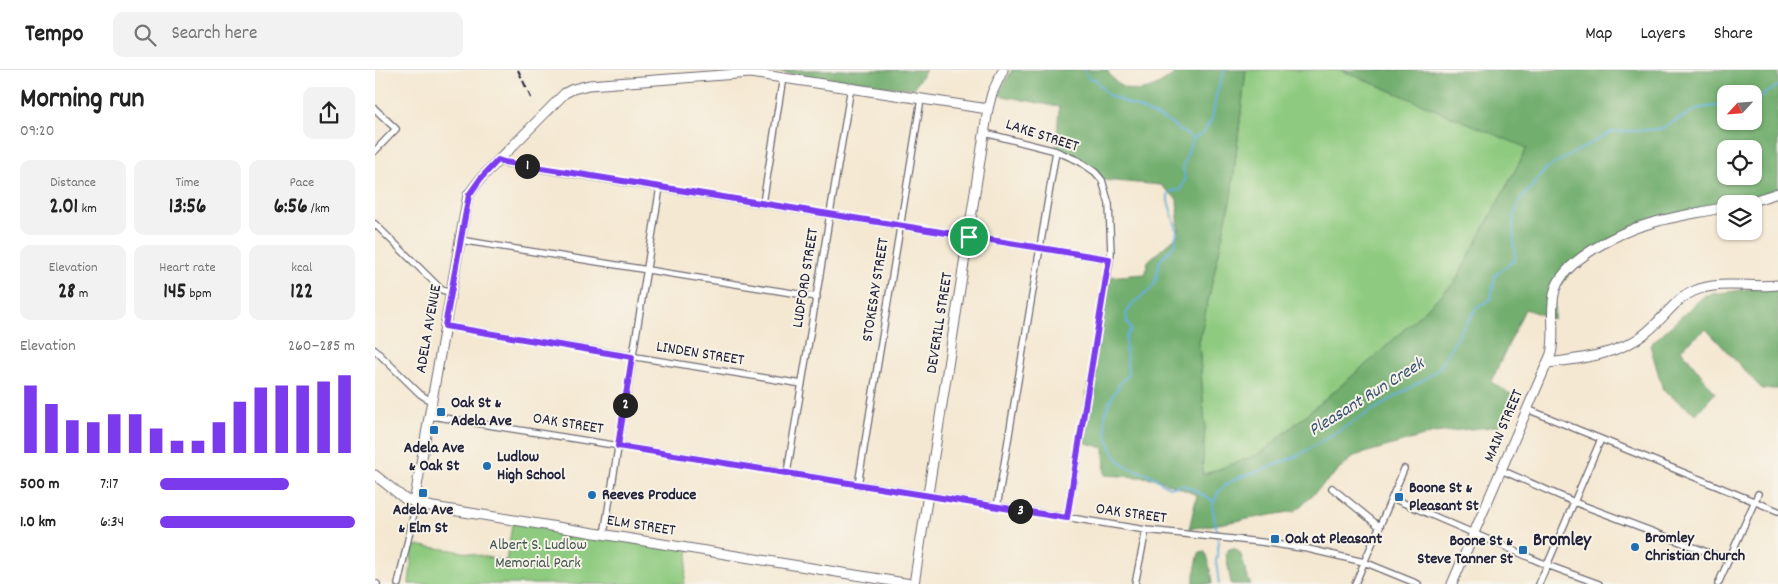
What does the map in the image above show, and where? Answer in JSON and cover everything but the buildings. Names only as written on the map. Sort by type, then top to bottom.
[{"type":"street","name":"DEVERILL STREET","points":[[912,584],[988,109],[992,93],[1003,70]]},
{"type":"street","name":"ADELA AVENUE","points":[[398,584],[414,510],[469,195],[481,178],[565,93],[578,87],[750,73],[988,109]]},
{"type":"street","points":[[763,204],[783,77]]},
{"type":"street","name":"LUDFORD STREET","points":[[787,473],[851,88]]},
{"type":"street","name":"STOKESAY STREET","points":[[858,485],[921,99]]},
{"type":"street","points":[[375,109],[396,129],[375,151]]},
{"type":"street","name":"LAKE STREET","points":[[985,133],[1056,151],[1079,161],[1095,172],[1101,180],[1109,204],[1112,241],[1067,518]]},
{"type":"street","points":[[997,507],[1056,151]]},
{"type":"street","points":[[498,160],[1109,259]]},
{"type":"street","points":[[604,535],[660,187]]},
{"type":"street","points":[[1762,198],[1778,193]]},
{"type":"street","name":"MAIN STREET","points":[[1452,584],[1551,354],[1554,340],[1555,292],[1559,281],[1573,263],[1586,254],[1647,224],[1717,210]]},
{"type":"street","points":[[375,224],[442,290],[451,293]]},
{"type":"street","points":[[460,240],[817,297]]},
{"type":"street","points":[[1547,363],[1583,358],[1626,346],[1649,331],[1684,297],[1704,288],[1723,284],[1778,285]]},
{"type":"street","name":"LINDEN STREET","points":[[445,326],[802,384]]},
{"type":"street","points":[[375,350],[420,394],[432,402]]},
{"type":"street","points":[[1527,409],[1778,511]]},
{"type":"street","name":"OAK STREET","points":[[430,417],[1145,530],[1295,547],[1364,562],[1418,584]]},
{"type":"street","points":[[1539,584],[1601,439]]},
{"type":"street","points":[[1355,584],[1404,470]]},
{"type":"street","points":[[1501,470],[1574,502],[1728,560]]},
{"type":"street","name":"ELM STREET","points":[[375,475],[395,493],[414,503],[433,507],[912,584]]},
{"type":"street","points":[[1332,488],[1380,527]]},
{"type":"street","points":[[1718,584],[1758,494]]},
{"type":"street","points":[[1392,498],[1547,565],[1599,584]]},
{"type":"street","points":[[1135,584],[1145,530]]},
{"type":"green space","points":[[766,70],[926,70],[913,88],[869,86]]},
{"type":"green space","points":[[1012,70],[1107,70],[1114,80],[1123,87],[1141,90],[1160,84],[1178,70],[1246,70],[1231,197],[1199,342],[1205,428],[1202,475],[1260,454],[1377,355],[1455,282],[1527,148],[1341,70],[1778,70],[1778,193],[1762,198],[1762,195],[1717,195],[1717,206],[1647,224],[1586,254],[1555,292],[1554,319],[1525,309],[1491,382],[1517,398],[1498,426],[1434,433],[1354,456],[1295,511],[1189,529],[1197,495],[1154,478],[1105,475],[1104,448],[1079,441],[1106,277],[1145,274],[1148,261],[1179,234],[1177,199],[1161,185],[1102,180],[1095,172],[1056,151],[1059,107],[998,95]]},
{"type":"green space","points":[[1246,70],[1341,70],[1528,147],[1455,282],[1377,355],[1260,454],[1202,475],[1205,428],[1199,342],[1231,197]]},
{"type":"green space","points":[[1778,285],[1778,389],[1762,389],[1706,329],[1681,349],[1715,393],[1696,414],[1663,390],[1650,345],[1705,295]]},
{"type":"green space","name":"Albert S. Ludlow Memorial Park","points":[[513,520],[689,549],[684,584],[409,584],[413,545],[452,550],[506,561]]},
{"type":"green space","points":[[1229,549],[1236,549],[1241,555],[1251,584],[1231,584],[1226,554]]},
{"type":"green space","points":[[1205,552],[1212,584],[1194,584],[1199,553]]},
{"type":"waterway","points":[[1085,70],[1089,78],[1096,80],[1108,95],[1164,119],[1193,139]]},
{"type":"waterway","points":[[1214,501],[1182,485],[1176,487],[1168,486],[1153,476],[1122,464],[1114,454],[1108,439],[1105,417],[1112,396],[1128,375],[1125,337],[1131,330],[1127,323],[1126,314],[1133,303],[1148,292],[1155,283],[1160,261],[1175,244],[1177,230],[1168,201],[1168,194],[1172,191],[1180,190],[1185,180],[1183,166],[1189,149],[1193,139],[1203,133],[1212,119],[1217,91],[1225,70]]},
{"type":"waterway","name":"Pleasant Run Creek","points":[[1763,95],[1778,86]]},
{"type":"waterway","name":"Pleasant Run Creek","points":[[1219,584],[1216,561],[1219,543],[1212,506],[1219,491],[1237,478],[1263,470],[1299,455],[1429,376],[1440,367],[1477,308],[1491,299],[1495,275],[1515,260],[1513,223],[1518,203],[1547,168],[1611,132],[1661,129],[1699,108],[1717,106]]},
{"type":"railway","points":[[518,70],[531,98]]},
{"type":"place","name":"Oak St & Adela Ave","points":[[441,412]]},
{"type":"place","name":"Adela Ave & Oak St","points":[[434,430]]},
{"type":"place","name":"Ludlow High School","points":[[487,466]]},
{"type":"place","name":"Adela Ave & Elm St","points":[[423,493]]},
{"type":"place","name":"Reeves Produce","points":[[592,495]]},
{"type":"place","name":"Boone St & Pleasant St","points":[[1399,497]]},
{"type":"place","name":"Oak at Pleasant","points":[[1275,539]]},
{"type":"place","name":"Bromley Christian Church","points":[[1635,547]]},
{"type":"place","name":"Boone St & Steve Tanner St","points":[[1523,550]]},
{"type":"district","name":"Bromley","points":[[1562,541]]},
{"type":"route","points":[[498,160],[969,237],[1109,259],[1067,518],[618,446],[632,357],[445,326],[469,195],[471,190],[498,160]]}]
